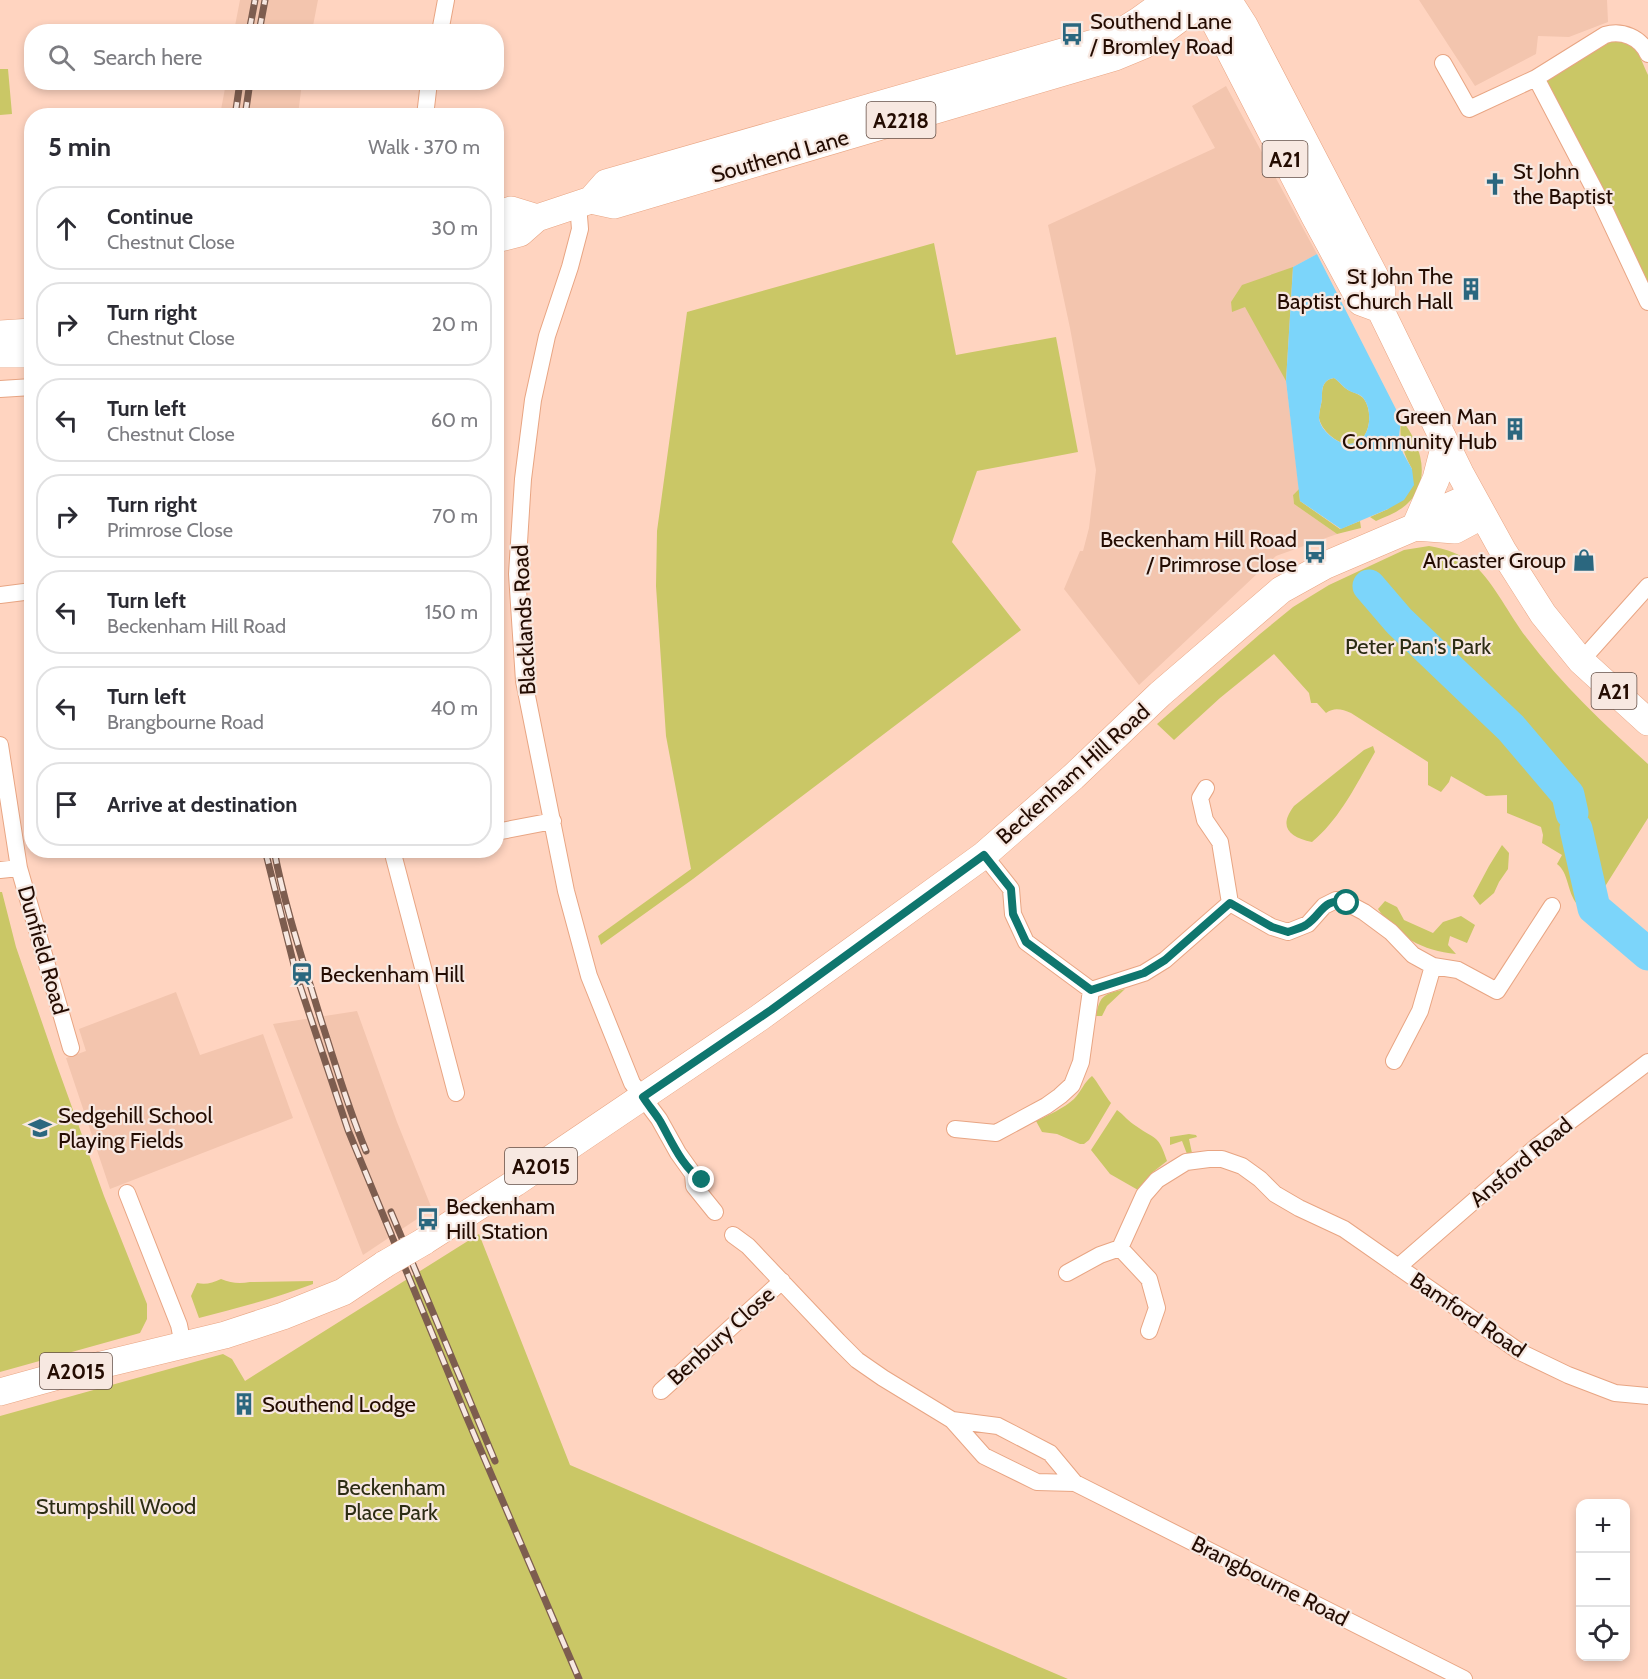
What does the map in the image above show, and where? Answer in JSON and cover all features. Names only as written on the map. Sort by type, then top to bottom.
[{"type":"main road","name":"Southend Lane","points":[[504,237],[520,233],[537,218],[585,202],[606,183],[823,132],[1076,58],[1122,33],[1166,0]]},
{"type":"main road","name":"Southend Lane","points":[[1076,58],[1115,57],[1144,45],[1190,11],[1192,0]]},
{"type":"main road","name":"A21","points":[[1198,0],[1213,19],[1360,302],[1380,309]]},
{"type":"main road","name":"A21","points":[[1228,0],[1244,25],[1382,290],[1380,309],[1445,444],[1503,551],[1543,614],[1581,661],[1648,722]]},
{"type":"main road","points":[[504,212],[512,210],[537,218]]},
{"type":"main road","points":[[0,334],[24,332]]},
{"type":"main road","points":[[0,354],[24,354]]},
{"type":"main road","points":[[1415,527],[1436,479],[1445,444]]},
{"type":"main road","name":"Beckenham Hill Road","points":[[0,1392],[225,1335],[343,1292],[515,1184],[771,1010],[984,855],[1073,777],[1160,694],[1281,590],[1326,566],[1415,527],[1455,530],[1478,506]]},
{"type":"street","points":[[442,24],[446,0]]},
{"type":"street","points":[[1443,63],[1469,109],[1536,78],[1605,35],[1612,33],[1632,37],[1645,48],[1648,54]]},
{"type":"street","points":[[1536,78],[1646,293]]},
{"type":"street","points":[[426,108],[428,90]]},
{"type":"street","name":"Blacklands Road","points":[[585,202],[570,267],[547,336],[533,400],[523,479],[517,574],[524,681],[566,891],[589,976],[632,1083],[643,1097]]},
{"type":"street","points":[[0,389],[24,388]]},
{"type":"street","points":[[1581,661],[1648,586]]},
{"type":"street","points":[[0,595],[24,592]]},
{"type":"street","name":"Dunfield Road","points":[[0,745],[19,868],[71,1048]]},
{"type":"street","points":[[1206,788],[1200,798],[1205,820],[1220,842],[1230,903]]},
{"type":"street","points":[[504,830],[553,821]]},
{"type":"street","points":[[984,855],[1011,889],[1013,914],[1026,942],[1091,990]]},
{"type":"street","points":[[396,858],[456,1093]]},
{"type":"street","points":[[0,870],[19,868]]},
{"type":"street","points":[[1230,903],[1272,927],[1288,932],[1308,924],[1324,906],[1336,900],[1347,903],[1364,912],[1391,932],[1413,956],[1433,966],[1458,970],[1497,991],[1552,906]]},
{"type":"street","points":[[1091,990],[1144,973],[1165,960],[1230,903]]},
{"type":"street","points":[[1394,1061],[1420,1011],[1433,966]]},
{"type":"street","points":[[955,1129],[996,1132],[1046,1106],[1072,1085],[1081,1062],[1091,990]]},
{"type":"street","name":"Ansford Road","points":[[1398,1267],[1536,1147],[1648,1062]]},
{"type":"street","points":[[643,1097],[678,1153],[697,1177],[694,1186],[715,1212]]},
{"type":"street","name":"Bamford Road","points":[[1120,1248],[1144,1195],[1157,1180],[1186,1162],[1222,1160],[1242,1166],[1275,1194],[1344,1229],[1520,1352],[1568,1375],[1615,1393],[1648,1396]]},
{"type":"street","points":[[127,1193],[179,1325],[183,1345]]},
{"type":"street","name":"Brangbourne Road","points":[[737,1231],[857,1360],[952,1420],[984,1456],[1037,1482],[1075,1484],[1464,1679]]},
{"type":"street","points":[[1067,1273],[1100,1255],[1120,1248],[1149,1279],[1157,1308],[1149,1331]]},
{"type":"street","name":"Benbury Close","points":[[661,1391],[782,1281]]},
{"type":"street","name":"Brangbourne Road","points":[[952,1420],[998,1426],[1050,1453],[1075,1484]]},
{"type":"shaded area","points":[[240,0],[318,0],[313,24],[235,24]]},
{"type":"shaded area","points":[[1419,0],[1607,0],[1608,22],[1569,37],[1538,36],[1536,54],[1475,86]]},
{"type":"shaded area","points":[[1226,86],[1317,254],[1293,267],[1286,381],[1299,489],[1293,495],[1294,504],[1337,534],[1276,556],[1139,685],[1064,589],[1080,551],[1083,551],[1089,528],[1096,470],[1048,225],[1215,148],[1192,106]]},
{"type":"shaded area","points":[[225,90],[301,90],[299,108],[221,108]]},
{"type":"shaded area","points":[[176,992],[200,1055],[263,1034],[293,1118],[110,1189],[66,1058],[86,1051],[79,1029]]},
{"type":"shaded area","points":[[357,1011],[397,1122],[432,1209],[363,1255],[273,1024]]},
{"type":"green space","points":[[1612,41],[1620,41],[1632,46],[1648,75],[1648,285],[1546,81],[1547,77]]},
{"type":"green space","points":[[0,69],[8,69],[12,114],[0,115]]},
{"type":"green space","points":[[934,243],[956,355],[1056,337],[1078,452],[977,471],[952,542],[1021,630],[693,879],[601,945],[598,936],[691,869],[666,736],[656,586],[657,531],[687,312]]},
{"type":"green space","points":[[1293,267],[1286,381],[1245,307],[1232,312],[1231,302],[1242,285]]},
{"type":"green space","points":[[1334,378],[1346,389],[1362,397],[1367,405],[1368,427],[1362,439],[1356,443],[1340,442],[1326,432],[1320,423],[1322,392],[1327,381]]},
{"type":"green space","points":[[1401,419],[1414,438],[1418,449],[1422,472],[1420,483],[1408,503],[1393,514],[1376,521],[1370,517],[1388,509],[1412,469],[1402,445]]},
{"type":"green space","points":[[1299,489],[1300,501],[1340,529],[1360,521],[1361,528],[1337,534],[1294,504],[1293,495]]},
{"type":"green space","name":"Peter Pan's Park","points":[[1429,546],[1454,553],[1475,566],[1489,581],[1526,637],[1554,671],[1648,764],[1648,818],[1589,912],[1578,905],[1574,899],[1564,872],[1557,864],[1562,855],[1542,843],[1541,827],[1507,813],[1507,795],[1486,796],[1451,776],[1441,792],[1428,785],[1428,762],[1351,713],[1338,709],[1326,713],[1317,703],[1311,703],[1309,693],[1274,654],[1220,698],[1174,740],[1157,724],[1293,607],[1329,585],[1404,550]]},
{"type":"green space","points":[[1373,746],[1375,752],[1355,788],[1322,833],[1312,842],[1292,834],[1288,830],[1287,820],[1294,806],[1364,750]]},
{"type":"green space","points":[[1502,845],[1509,853],[1508,869],[1494,893],[1480,905],[1473,896]]},
{"type":"green space","name":"Sedgehill School Playing Fields","points":[[0,892],[2,892],[16,947],[55,1060],[104,1196],[147,1304],[147,1319],[140,1333],[0,1372]]},
{"type":"green space","points":[[1385,901],[1397,907],[1404,920],[1433,933],[1443,922],[1461,916],[1475,925],[1467,943],[1450,936],[1448,945],[1456,954],[1432,950],[1411,940],[1385,919],[1378,909]]},
{"type":"green space","points":[[1125,989],[1107,1006],[1102,1016],[1096,1016],[1099,1003],[1104,996]]},
{"type":"green space","points":[[1092,1076],[1111,1103],[1089,1140],[1080,1144],[1057,1134],[1042,1132],[1036,1121],[1070,1102]]},
{"type":"green space","points":[[1117,1110],[1159,1142],[1167,1161],[1153,1172],[1138,1190],[1110,1174],[1091,1150]]},
{"type":"green space","points":[[1189,1134],[1197,1137],[1189,1139],[1192,1153],[1187,1154],[1182,1141],[1170,1145],[1170,1137]]},
{"type":"green space","name":"Beckenham Place Park","points":[[479,1234],[570,1465],[1068,1679],[0,1679],[0,1416],[223,1354],[232,1359],[245,1381]]},
{"type":"green space","points":[[221,1279],[239,1283],[313,1281],[313,1284],[199,1318],[191,1296],[197,1283],[209,1283]]},
{"type":"water","points":[[1317,254],[1401,419],[1399,437],[1403,453],[1412,469],[1414,485],[1404,500],[1341,529],[1300,501],[1286,381],[1293,267]],"holes":[[[1334,378],[1348,390],[1362,397],[1367,405],[1368,427],[1362,439],[1356,443],[1349,444],[1334,439],[1320,423],[1322,392],[1327,381]]]},
{"type":"waterway","points":[[1369,586],[1399,621],[1511,728],[1568,795],[1572,813]]},
{"type":"waterway","points":[[1576,829],[1594,908],[1648,954]]},
{"type":"railway","points":[[250,24],[255,0]]},
{"type":"railway","points":[[260,24],[265,0]]},
{"type":"railway","points":[[236,108],[239,90]]},
{"type":"railway","points":[[246,108],[249,90]]},
{"type":"railway","points":[[267,858],[297,977],[348,1130],[467,1418],[579,1679]]},
{"type":"railway","points":[[276,858],[302,957],[342,1086],[366,1151]]},
{"type":"railway","points":[[391,1212],[495,1461]]},
{"type":"place","name":"Southend Lane / Bromley Road","points":[[1072,34]]},
{"type":"place","name":"St John the Baptist","points":[[1495,184]]},
{"type":"place","name":"St John The Baptist Church Hall","points":[[1471,289]]},
{"type":"place","name":"Green Man Community Hub","points":[[1515,429]]},
{"type":"place","name":"Beckenham Hill Road / Primrose Close","points":[[1315,552]]},
{"type":"place","name":"Ancaster Group","points":[[1584,560]]},
{"type":"place","name":"Beckenham Hill","points":[[302,974]]},
{"type":"place","name":"Sedgehill School Playing Fields","points":[[40,1128]]},
{"type":"place","name":"Beckenham Hill Station","points":[[428,1219]]},
{"type":"place","name":"Southend Lodge","points":[[244,1404]]},
{"type":"route","points":[[702,1180],[693,1174],[678,1153],[643,1097],[771,1010],[984,855],[1011,889],[1013,914],[1026,942],[1091,990],[1144,973],[1165,960],[1230,903],[1272,927],[1288,932],[1308,924],[1324,906],[1336,900],[1347,903]]},
{"type":"park label","name":"Stumpshill Wood","points":[[116,1506]]}]
